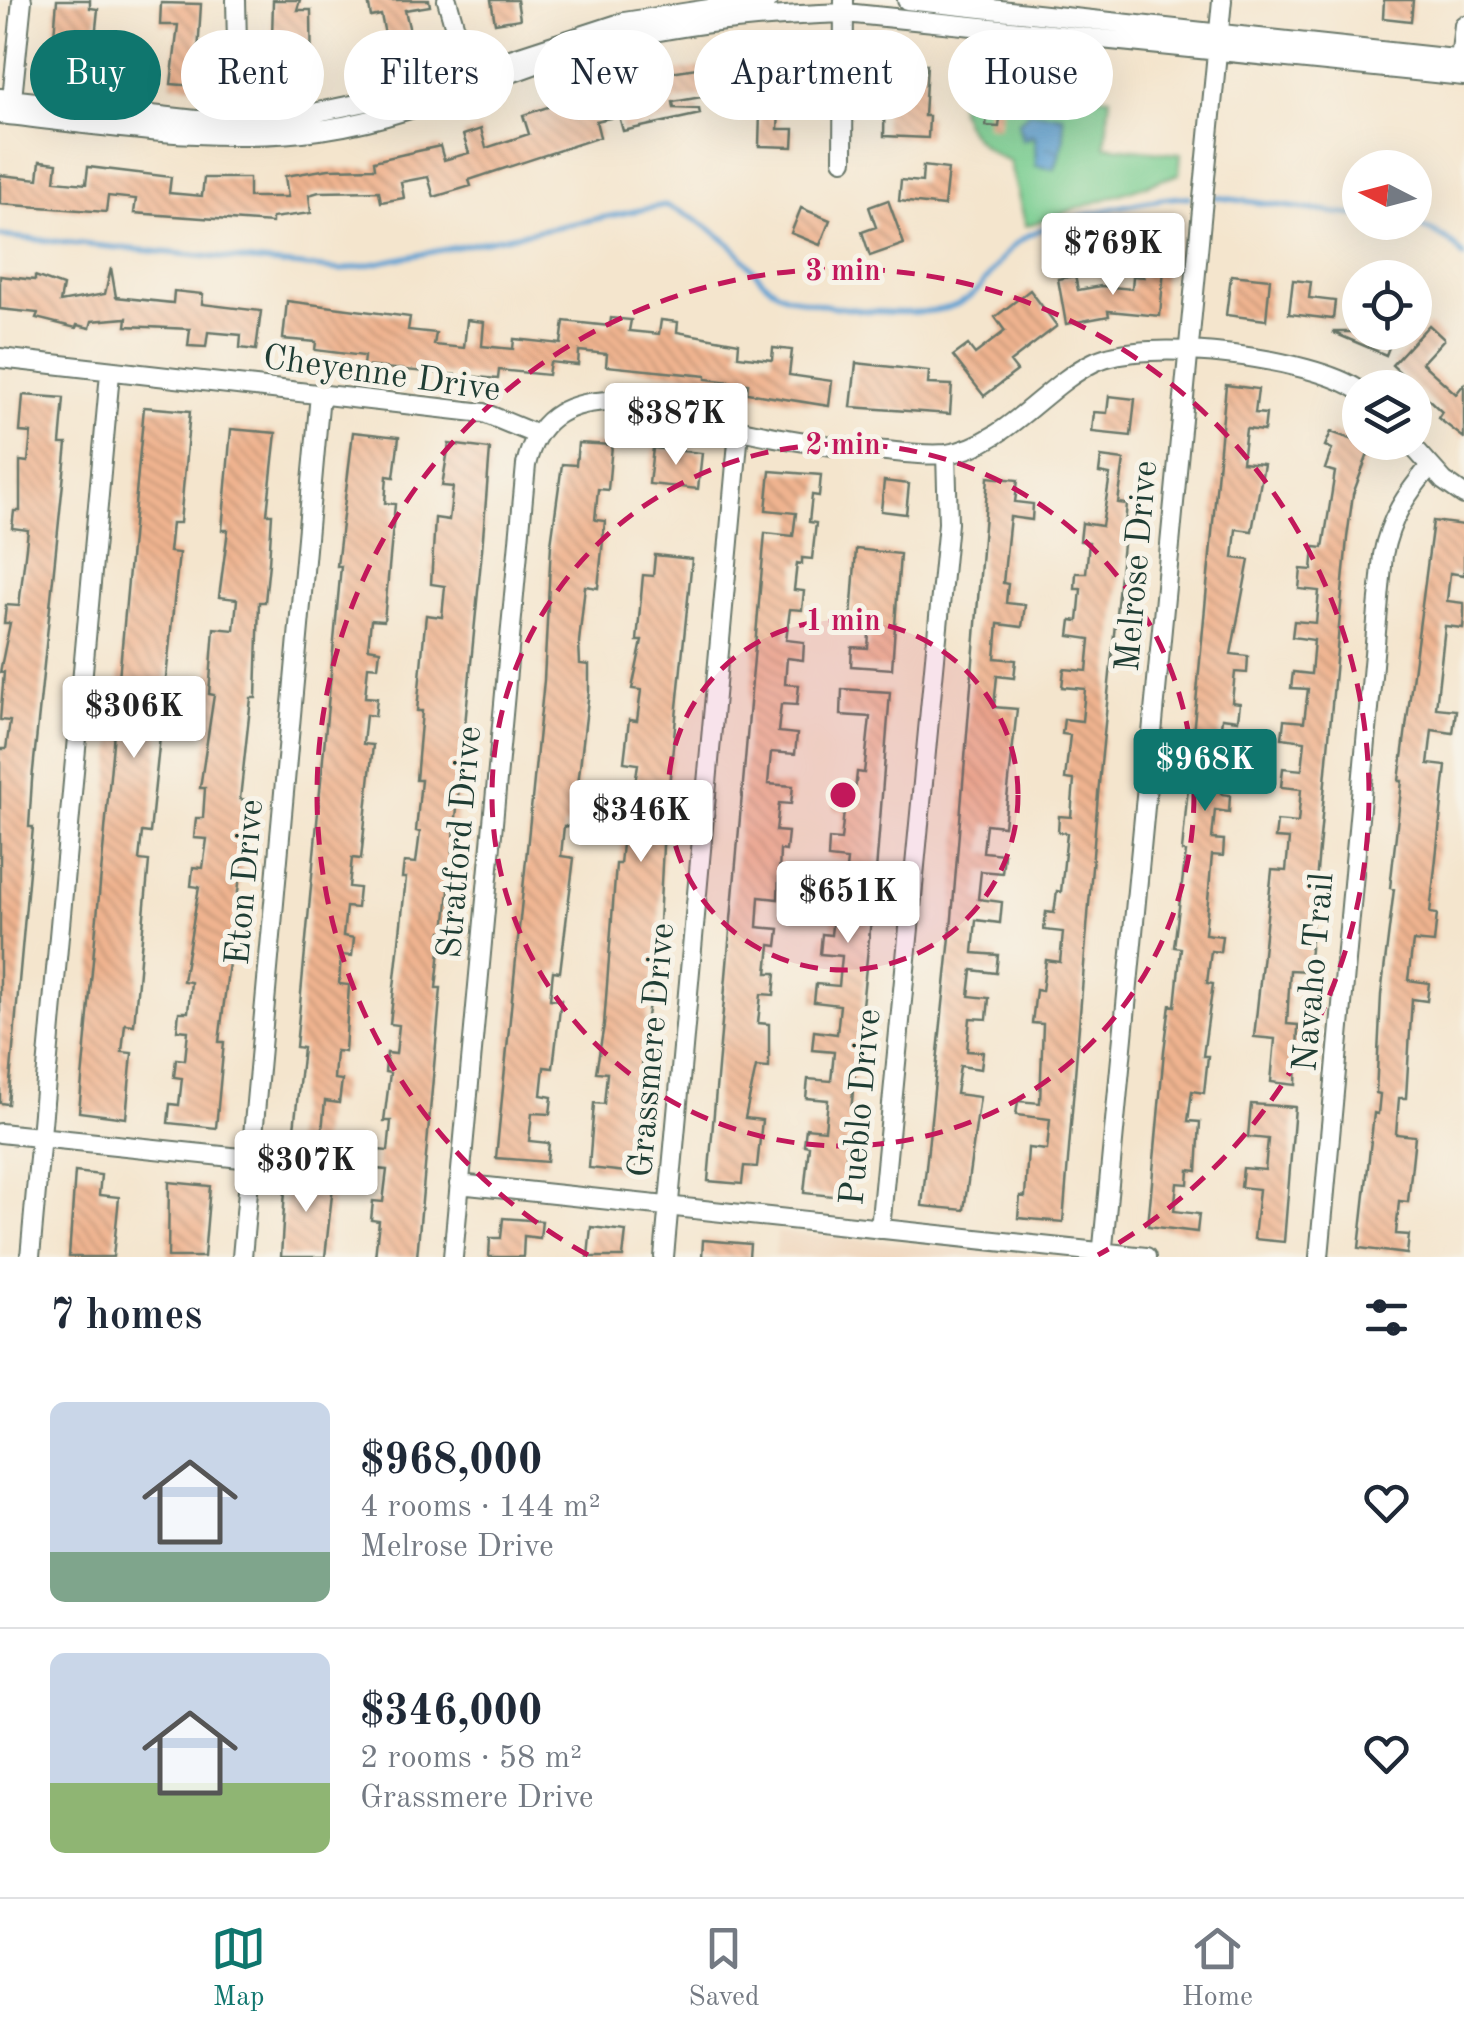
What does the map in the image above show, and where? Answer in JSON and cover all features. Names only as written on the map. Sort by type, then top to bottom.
[{"type":"street","points":[[22,0],[5,107],[239,129],[344,110]]},
{"type":"street","points":[[236,0],[239,129]]},
{"type":"street","points":[[447,0],[455,30]]},
{"type":"street","points":[[514,61],[592,30],[659,15],[768,0]]},
{"type":"street","points":[[907,0],[1217,41]]},
{"type":"street","name":"Melrose Drive","points":[[1102,1255],[1222,0]]},
{"type":"street","points":[[659,15],[754,17],[844,6],[1462,68],[1464,25]]},
{"type":"street","points":[[843,160],[844,6]]},
{"type":"street","name":"Cheyenne Drive","points":[[0,358],[484,413],[535,434],[564,409],[608,401],[739,431],[843,449],[946,454],[996,434],[1093,362],[1118,352],[1188,352],[1332,374],[1342,380]]},
{"type":"street","points":[[30,1257],[110,373]]},
{"type":"street","name":"Eton Drive","points":[[242,1257],[320,394]]},
{"type":"street","name":"Grassmere Drive","points":[[664,1257],[739,431]]},
{"type":"street","name":"Stratford Drive","points":[[453,1257],[526,466],[535,434]]},
{"type":"street","name":"Pueblo Drive","points":[[880,1229],[948,523],[946,454]]},
{"type":"street","points":[[1425,460],[1464,495]]},
{"type":"street","name":"Navaho Trail","points":[[1319,1257],[1383,555],[1388,528],[1400,502],[1430,466]]},
{"type":"street","points":[[0,1134],[251,1158]]},
{"type":"street","points":[[459,1184],[1146,1257]]},
{"type":"shaded area","points":[[777,1232],[1049,1257],[775,1257]]},
{"type":"green space","points":[[964,120],[1108,120],[1105,146],[1181,154],[1179,174],[1026,226],[1009,161],[982,144]]},
{"type":"water","points":[[1063,120],[1064,140],[1055,169],[1036,166],[1035,136],[1022,140],[1018,123]]},
{"type":"building","points":[[57,0],[90,0],[90,8],[98,9],[96,30],[54,30]]},
{"type":"building","points":[[273,0],[300,0],[297,10],[311,10],[311,30],[272,30]]},
{"type":"building","points":[[368,0],[429,0],[430,6],[405,10],[410,30],[384,30],[381,15],[371,17]]},
{"type":"building","points":[[491,0],[517,0],[520,19],[495,23]]},
{"type":"building","points":[[1384,0],[1413,0],[1411,21],[1383,18]]},
{"type":"building","points":[[161,3],[201,4],[199,30],[181,30],[181,85],[171,84],[178,25],[160,25]]},
{"type":"building","points":[[694,68],[694,98],[674,102],[674,71]]},
{"type":"building","points":[[674,108],[694,109],[694,115],[674,120]]},
{"type":"building","points":[[534,111],[534,120],[601,120],[596,121],[600,137],[469,180],[471,186],[434,197],[428,177],[401,182],[404,198],[381,202],[379,191],[319,192],[309,195],[311,213],[272,218],[272,223],[134,213],[136,199],[108,196],[106,212],[0,204],[0,175],[38,179],[40,161],[57,163],[55,181],[86,184],[88,167],[171,177],[169,193],[202,196],[204,178],[249,178],[249,197],[288,197],[285,176],[329,169],[375,168],[374,161],[440,146],[444,160],[469,153],[463,135],[481,129],[486,148],[529,134],[523,115]]},
{"type":"building","points":[[929,116],[928,138],[884,136],[884,120],[928,120]]},
{"type":"building","points":[[620,120],[673,120],[623,131]]},
{"type":"building","points":[[760,120],[779,120],[778,129],[794,129],[793,147],[759,146]]},
{"type":"building","points":[[987,120],[1000,120],[999,127],[986,126]]},
{"type":"building","points":[[923,166],[948,169],[944,206],[899,201],[901,180],[922,182]]},
{"type":"building","points":[[888,200],[904,244],[870,256],[862,232],[876,227],[869,207]]},
{"type":"building","points":[[801,208],[830,220],[820,245],[791,233]]},
{"type":"building","points":[[1145,266],[1164,268],[1160,316],[1108,311],[1109,316],[1066,324],[1058,279],[1075,276],[1078,290],[1101,286],[1132,289],[1133,276],[1144,277]]},
{"type":"building","points":[[111,268],[116,297],[173,303],[174,291],[203,294],[202,304],[261,311],[256,350],[240,348],[241,335],[208,332],[206,347],[188,346],[190,329],[126,326],[127,318],[92,321],[90,328],[76,328],[36,318],[38,313],[0,309],[0,276],[35,280],[35,276],[63,286],[60,302],[105,294]]},
{"type":"building","points":[[1231,275],[1270,279],[1266,320],[1226,315]]},
{"type":"building","points":[[1293,280],[1311,282],[1309,298],[1335,301],[1333,319],[1289,314]]},
{"type":"building","points":[[1030,290],[1057,326],[1010,362],[1017,371],[984,396],[953,356],[968,345],[975,354],[1005,331],[995,317]]},
{"type":"building","points":[[287,301],[410,317],[408,330],[436,333],[434,345],[464,348],[467,320],[484,322],[482,346],[513,349],[514,339],[561,344],[564,321],[610,326],[611,318],[631,320],[629,331],[659,334],[661,320],[678,322],[677,332],[739,343],[738,356],[772,360],[773,348],[792,350],[789,375],[832,381],[829,406],[747,393],[748,384],[706,376],[606,366],[607,354],[579,351],[578,365],[550,362],[548,375],[499,370],[498,379],[363,366],[364,356],[315,350],[316,342],[283,339]]},
{"type":"building","points":[[1432,328],[1444,339],[1422,363],[1430,370],[1397,370],[1392,365],[1406,350],[1432,350]]},
{"type":"building","points":[[856,363],[929,371],[928,384],[952,385],[950,414],[851,407]]},
{"type":"building","points":[[1432,372],[1456,394],[1464,384],[1464,438],[1438,418],[1442,412],[1432,403]]},
{"type":"building","points":[[1226,385],[1258,389],[1255,413],[1266,414],[1264,431],[1246,429],[1242,462],[1264,464],[1252,531],[1236,529],[1233,558],[1249,560],[1231,654],[1248,656],[1247,673],[1235,672],[1232,702],[1240,703],[1238,720],[1222,718],[1219,745],[1233,746],[1231,763],[1224,762],[1221,794],[1230,795],[1229,812],[1215,810],[1212,839],[1224,840],[1223,856],[1212,855],[1205,934],[1222,936],[1220,952],[1211,951],[1207,983],[1213,984],[1203,1056],[1208,1056],[1204,1093],[1192,1091],[1188,1121],[1200,1122],[1197,1171],[1189,1170],[1188,1184],[1177,1183],[1174,1211],[1199,1214],[1197,1232],[1148,1226],[1164,1051],[1170,1005],[1175,1006],[1181,948],[1174,947],[1186,852],[1182,851]]},
{"type":"building","points":[[23,395],[64,398],[60,444],[67,444],[32,780],[29,827],[33,827],[8,1104],[0,1103],[0,749],[6,749],[10,721],[0,720],[4,672],[0,672],[10,623],[4,623],[6,605],[19,606],[28,530],[12,528],[14,511],[20,511],[20,461],[28,462],[31,433],[20,432]]},
{"type":"building","points":[[1109,396],[1135,399],[1131,436],[1092,432],[1094,412],[1107,413]]},
{"type":"building","points":[[144,407],[190,411],[180,523],[172,523],[169,552],[179,553],[150,833],[142,832],[139,860],[149,861],[134,1025],[125,1024],[122,1052],[132,1053],[126,1118],[79,1112]]},
{"type":"building","points":[[231,429],[276,433],[267,514],[272,514],[269,563],[265,602],[259,602],[256,698],[251,698],[240,799],[247,800],[243,852],[219,1042],[224,1042],[216,1128],[168,1123],[170,1104],[179,1105],[182,1078],[174,1077],[176,1059],[185,1060],[188,1031],[177,1030],[179,1012],[188,1012],[191,982],[183,981],[199,887],[191,886],[193,867],[203,868],[207,839],[194,838],[196,818],[203,818],[205,788],[200,788],[214,695],[209,694],[214,628],[234,630],[237,599],[219,597],[228,530],[222,530]]},
{"type":"building","points":[[353,432],[399,437],[394,477],[387,476],[385,503],[395,504],[384,621],[371,620],[368,648],[380,650],[378,667],[368,666],[365,697],[377,698],[375,716],[366,715],[363,744],[373,745],[361,859],[352,858],[349,887],[359,888],[357,908],[346,907],[343,936],[354,938],[352,956],[341,955],[339,984],[349,985],[345,1052],[336,1051],[334,1079],[342,1080],[339,1103],[325,1101],[320,1150],[292,1147],[303,1048],[296,1047],[341,566],[337,566]]},
{"type":"building","points":[[1331,432],[1342,436],[1342,460],[1366,460],[1353,494],[1347,538],[1308,971],[1290,970],[1287,1024],[1298,1025],[1296,1085],[1271,1082],[1275,1039],[1254,1037],[1272,870],[1286,871],[1289,839],[1275,838],[1277,821],[1298,823],[1301,789],[1281,787],[1283,768],[1302,770],[1305,741],[1282,738],[1284,720],[1304,722],[1308,689],[1291,688],[1293,672],[1311,674],[1314,640],[1292,637],[1294,621],[1316,623],[1319,591],[1299,589],[1301,569],[1312,570],[1314,547],[1323,548],[1335,472],[1325,469],[1332,449],[1325,446]]},
{"type":"building","points":[[578,443],[612,445],[608,490],[598,489],[595,520],[605,521],[598,588],[585,586],[579,642],[580,664],[589,665],[589,691],[573,827],[564,826],[561,856],[574,858],[560,972],[553,971],[550,999],[561,1000],[553,1068],[544,1067],[541,1095],[552,1097],[550,1114],[532,1113],[529,1141],[549,1143],[547,1162],[496,1158],[544,680],[551,544],[562,464],[576,465]]},
{"type":"building","points":[[449,444],[490,449],[482,550],[436,988],[441,988],[417,1257],[375,1257],[379,1221],[371,1220],[373,1201],[383,1202],[387,1170],[376,1169],[378,1150],[388,1151],[391,1121],[384,1121],[390,1073],[385,1072],[387,1053],[396,1054],[399,1025],[390,1024],[406,878],[402,878],[404,862],[416,863],[420,832],[416,831],[421,780],[416,780],[422,711],[417,711],[424,634],[426,615],[442,617],[445,586],[431,584],[435,518],[449,520],[453,487],[442,486]]},
{"type":"building","points":[[653,448],[702,453],[698,489],[649,484]]},
{"type":"building","points":[[1101,457],[1124,460],[1118,503],[1127,504],[1098,794],[1063,1222],[1018,1218],[1020,1196],[1025,1197],[1028,1148],[1047,1150],[1050,1119],[1016,1115],[1018,1101],[1040,1103],[1043,1024],[1032,1023],[1036,990],[1042,991],[1046,960],[1060,962],[1063,932],[1044,930],[1046,912],[1054,913],[1057,891],[1061,892],[1067,833],[1058,832],[1059,816],[1071,817],[1074,780],[1065,779],[1070,735],[1062,734],[1064,719],[1082,721],[1085,689],[1062,687],[1064,669],[1087,671],[1090,639],[1069,636],[1071,620],[1078,621],[1081,589],[1075,589],[1076,573],[1086,573],[1089,542],[1080,541],[1082,523],[1102,526],[1110,475],[1099,473]]},
{"type":"building","points":[[770,471],[821,475],[819,496],[812,495],[809,522],[816,523],[812,559],[802,558],[802,564],[797,563],[794,590],[804,591],[802,610],[790,609],[786,640],[804,642],[803,660],[787,658],[785,684],[799,685],[797,705],[781,704],[778,732],[797,734],[795,754],[771,752],[768,784],[793,786],[791,804],[779,803],[776,831],[788,832],[786,851],[780,850],[778,899],[759,897],[757,927],[779,929],[777,946],[770,945],[767,973],[776,973],[774,995],[761,994],[758,1023],[769,1024],[769,1068],[756,1067],[745,1118],[762,1120],[757,1167],[744,1166],[742,1184],[708,1181],[765,533],[793,536],[796,513],[766,510]]},
{"type":"building","points":[[988,477],[1018,480],[1015,502],[1033,504],[1032,520],[1010,517],[1003,583],[1008,584],[1006,603],[1025,605],[1022,627],[998,624],[995,658],[1016,660],[1014,678],[997,676],[994,707],[1017,709],[1004,826],[986,824],[983,852],[1004,854],[1002,873],[981,871],[978,899],[1002,902],[1000,923],[976,920],[973,953],[998,955],[996,973],[972,970],[969,996],[989,998],[987,1019],[970,1018],[967,1051],[983,1052],[981,1069],[960,1066],[956,1094],[980,1097],[964,1210],[922,1206],[952,918]]},
{"type":"building","points":[[884,481],[909,484],[906,514],[881,511]]},
{"type":"building","points":[[1433,521],[1464,525],[1464,575],[1450,573],[1447,601],[1464,603],[1464,616],[1463,628],[1445,626],[1436,708],[1456,710],[1453,733],[1432,730],[1428,764],[1446,766],[1430,913],[1437,914],[1434,943],[1413,941],[1408,980],[1429,983],[1427,1001],[1412,999],[1406,1098],[1399,1098],[1396,1134],[1415,1136],[1408,1202],[1399,1201],[1396,1234],[1409,1235],[1407,1254],[1359,1248],[1374,1113],[1378,1114],[1380,1094],[1376,1093],[1381,995],[1394,889],[1390,888],[1399,781]]},
{"type":"building","points":[[856,549],[900,554],[892,669],[851,666],[852,647],[868,648],[870,620],[851,618]]},
{"type":"building","points":[[655,555],[692,559],[663,846],[658,942],[644,1037],[636,1173],[589,1168],[594,1103],[604,1104],[607,1073],[596,1072],[604,1025],[616,864],[620,864],[623,833],[618,833],[620,815],[630,816],[638,764],[624,762],[629,720],[637,721],[641,690],[632,689],[642,641],[637,641],[643,575],[653,576]]},
{"type":"building","points":[[842,689],[890,692],[876,872],[842,1197],[804,1193],[809,1146],[804,1145],[806,1128],[825,1130],[828,1100],[806,1098],[808,1079],[831,1081],[834,1052],[812,1050],[814,1031],[837,1034],[840,1005],[814,1002],[816,984],[839,986],[842,956],[820,954],[822,934],[831,935],[834,907],[825,906],[827,886],[844,888],[847,860],[828,858],[829,839],[841,840],[844,811],[834,810],[835,790],[855,792],[857,772],[864,773],[870,717],[841,715]]},
{"type":"building","points":[[1251,1104],[1295,1107],[1284,1242],[1254,1239],[1259,1189],[1241,1187],[1243,1168],[1265,1170],[1268,1139],[1248,1137]]},
{"type":"building","points":[[75,1172],[101,1175],[99,1195],[119,1197],[113,1257],[69,1257]]},
{"type":"building","points":[[286,1172],[334,1177],[325,1257],[281,1257]]},
{"type":"building","points":[[169,1182],[210,1186],[204,1257],[168,1257]]},
{"type":"building","points":[[503,1218],[542,1221],[540,1238],[524,1236],[523,1257],[489,1257],[490,1238],[501,1238]]},
{"type":"building","points":[[591,1227],[626,1231],[623,1257],[588,1257]]},
{"type":"building","points":[[703,1240],[750,1244],[749,1257],[702,1257]]},
{"type":"waterway","points":[[0,236],[342,270],[665,205],[715,232],[776,291],[824,305],[902,312],[948,308],[964,301],[981,287],[1017,242],[1042,229],[1130,205],[1189,197]]},
{"type":"waterway","points":[[1215,197],[1342,214]]},
{"type":"waterway","points":[[1432,232],[1464,257]]}]
